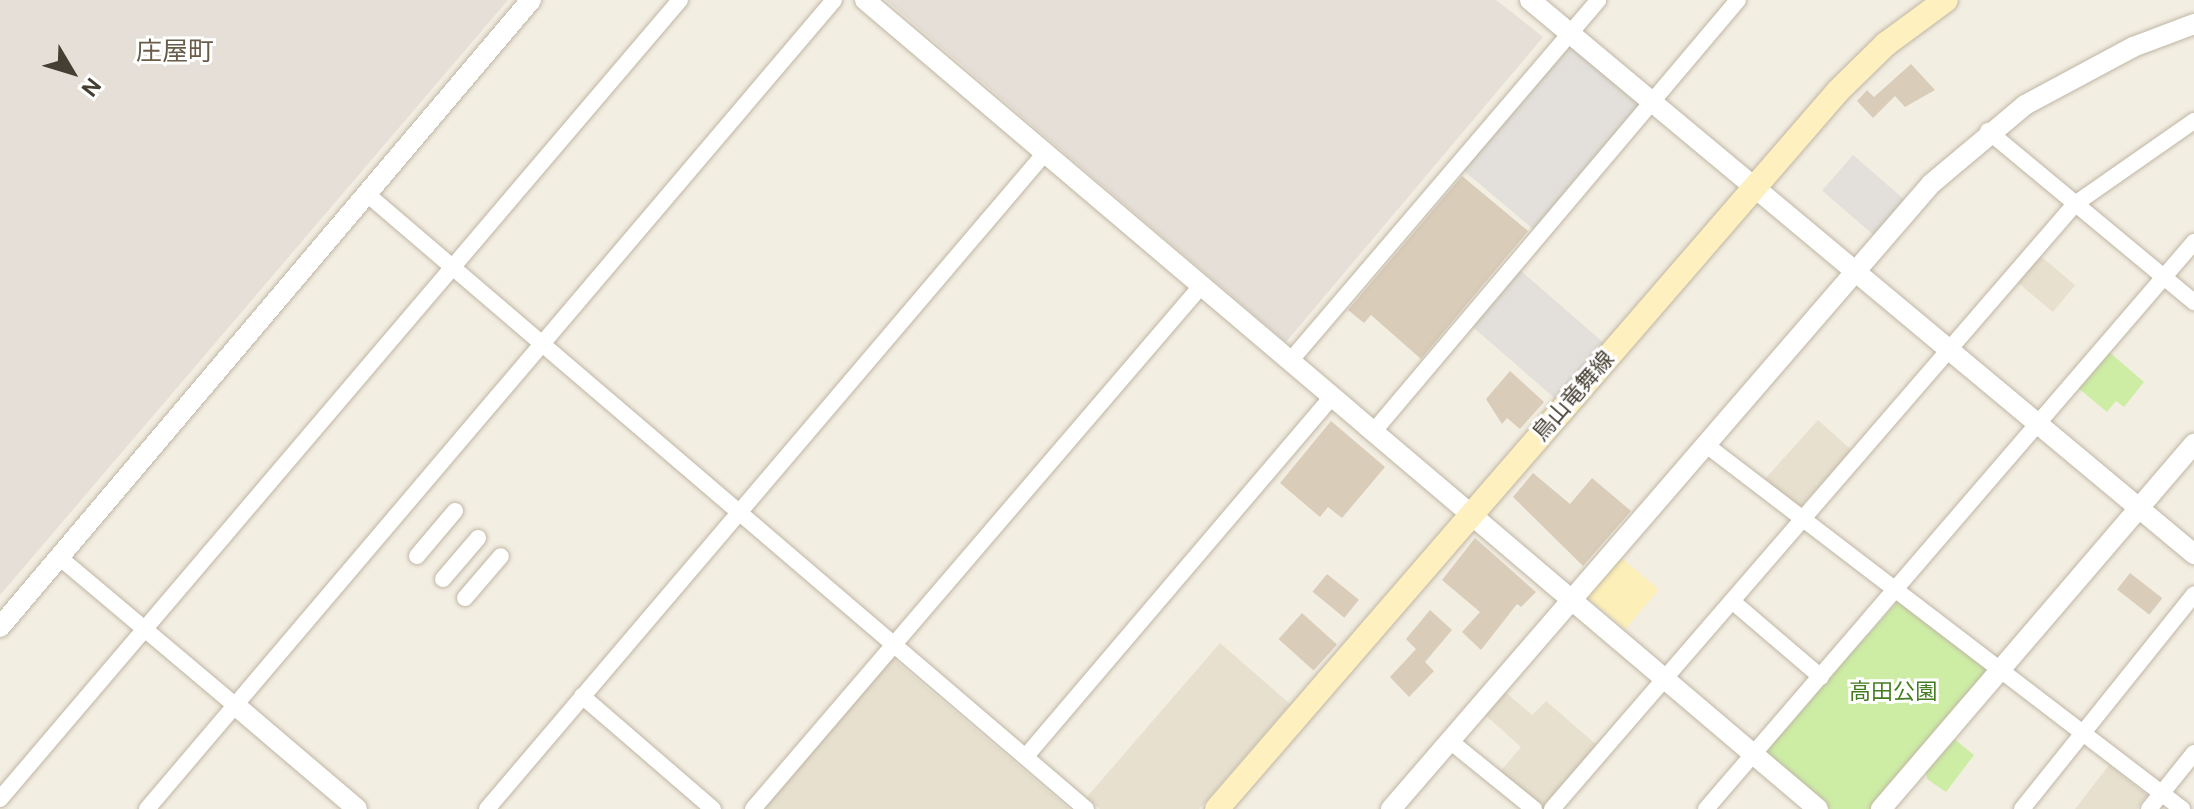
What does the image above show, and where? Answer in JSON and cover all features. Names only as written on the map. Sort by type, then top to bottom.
[{"type":"main road","name":"鳥山竜舞線","points":[[1217,809],[1469,514],[1848,82],[1946,0]]},
{"type":"street","points":[[0,627],[531,0]]},
{"type":"street","points":[[0,799],[680,0]]},
{"type":"street","points":[[147,809],[834,0]]},
{"type":"street","points":[[865,0],[1818,809]]},
{"type":"street","points":[[1530,0],[1571,31],[2194,554]]},
{"type":"street","points":[[1291,360],[1598,0]]},
{"type":"street","points":[[1374,431],[1738,0]]},
{"type":"street","points":[[1391,809],[1854,271],[1988,131],[2133,47],[2194,24]]},
{"type":"street","points":[[1552,809],[1801,517],[2075,204],[2194,121]]},
{"type":"street","points":[[1988,131],[2194,302]]},
{"type":"street","points":[[487,809],[1045,153]]},
{"type":"street","points":[[367,194],[896,642],[1086,809]]},
{"type":"street","points":[[1706,809],[2194,242]]},
{"type":"street","points":[[753,809],[1202,285]]},
{"type":"street","points":[[1027,755],[1333,396]]},
{"type":"street","points":[[1705,444],[2182,809]]},
{"type":"street","points":[[1881,809],[2141,510],[2194,444]]},
{"type":"street","points":[[417,556],[455,511]]},
{"type":"street","points":[[443,579],[478,538]]},
{"type":"street","points":[[465,598],[501,556]]},
{"type":"street","points":[[59,557],[357,809]]},
{"type":"street","points":[[2022,809],[2194,594]]},
{"type":"street","points":[[1732,601],[1821,677]]},
{"type":"street","points":[[582,696],[713,809]]},
{"type":"street","points":[[1450,741],[1534,809]]},
{"type":"street","points":[[2149,809],[2194,753]]},
{"type":"shaded area","points":[[0,0],[508,0],[0,595]]},
{"type":"shaded area","points":[[886,0],[1496,0],[1543,37],[1286,342]]},
{"type":"shaded area","points":[[1571,31],[1652,99],[1539,234],[1458,166]]},
{"type":"shaded area","points":[[1853,155],[1904,200],[1873,235],[1822,190]]},
{"type":"shaded area","points":[[2037,253],[2075,285],[2053,312],[2015,280]]},
{"type":"shaded area","points":[[1513,264],[1613,351],[1565,407],[1464,320]]},
{"type":"shaded area","points":[[1818,420],[1851,450],[1797,510],[1764,480]]},
{"type":"shaded area","points":[[1220,643],[1290,704],[1199,809],[1100,809],[1086,798]]},
{"type":"shaded area","points":[[891,657],[1069,809],[761,809]]},
{"type":"shaded area","points":[[1503,690],[1532,715],[1546,701],[1598,746],[1546,807],[1498,774],[1521,747],[1483,713]]},
{"type":"shaded area","points":[[2109,765],[2147,795],[2137,809],[2075,809]]},
{"type":"green space","points":[[2107,350],[2144,382],[2124,407],[2116,401],[2107,412],[2077,387]]},
{"type":"green space","name":"高田公園","points":[[1898,601],[1985,668],[1987,676],[1870,809],[1830,809],[1767,756],[1767,747]]},
{"type":"green space","points":[[1953,738],[1974,755],[1946,792],[1927,779],[1926,770]]},
{"type":"sand","points":[[1619,556],[1659,589],[1625,629],[1586,596]]},
{"type":"building","points":[[1911,64],[1935,90],[1905,107],[1895,96],[1873,118],[1857,101],[1867,90],[1874,97]]},
{"type":"building","points":[[1462,176],[1528,231],[1421,359],[1371,315],[1364,323],[1348,310]]},
{"type":"building","points":[[1510,371],[1544,402],[1520,429],[1507,418],[1502,424],[1486,399]]},
{"type":"building","points":[[1331,421],[1385,467],[1342,518],[1328,507],[1320,517],[1280,483]]},
{"type":"building","points":[[1533,473],[1570,504],[1592,478],[1631,511],[1583,566],[1513,497]]},
{"type":"building","points":[[1475,538],[1536,592],[1521,607],[1517,604],[1481,650],[1462,632],[1480,612],[1442,580]]},
{"type":"building","points":[[2130,573],[2162,598],[2149,615],[2117,590]]},
{"type":"building","points":[[1327,574],[1359,600],[1344,618],[1313,592]]},
{"type":"building","points":[[1430,610],[1452,630],[1425,662],[1434,671],[1409,697],[1390,677],[1416,649],[1406,639]]},
{"type":"building","points":[[1302,613],[1337,644],[1314,670],[1279,639]]},
{"type":"district","name":"庄屋町","points":[[175,52]]}]
